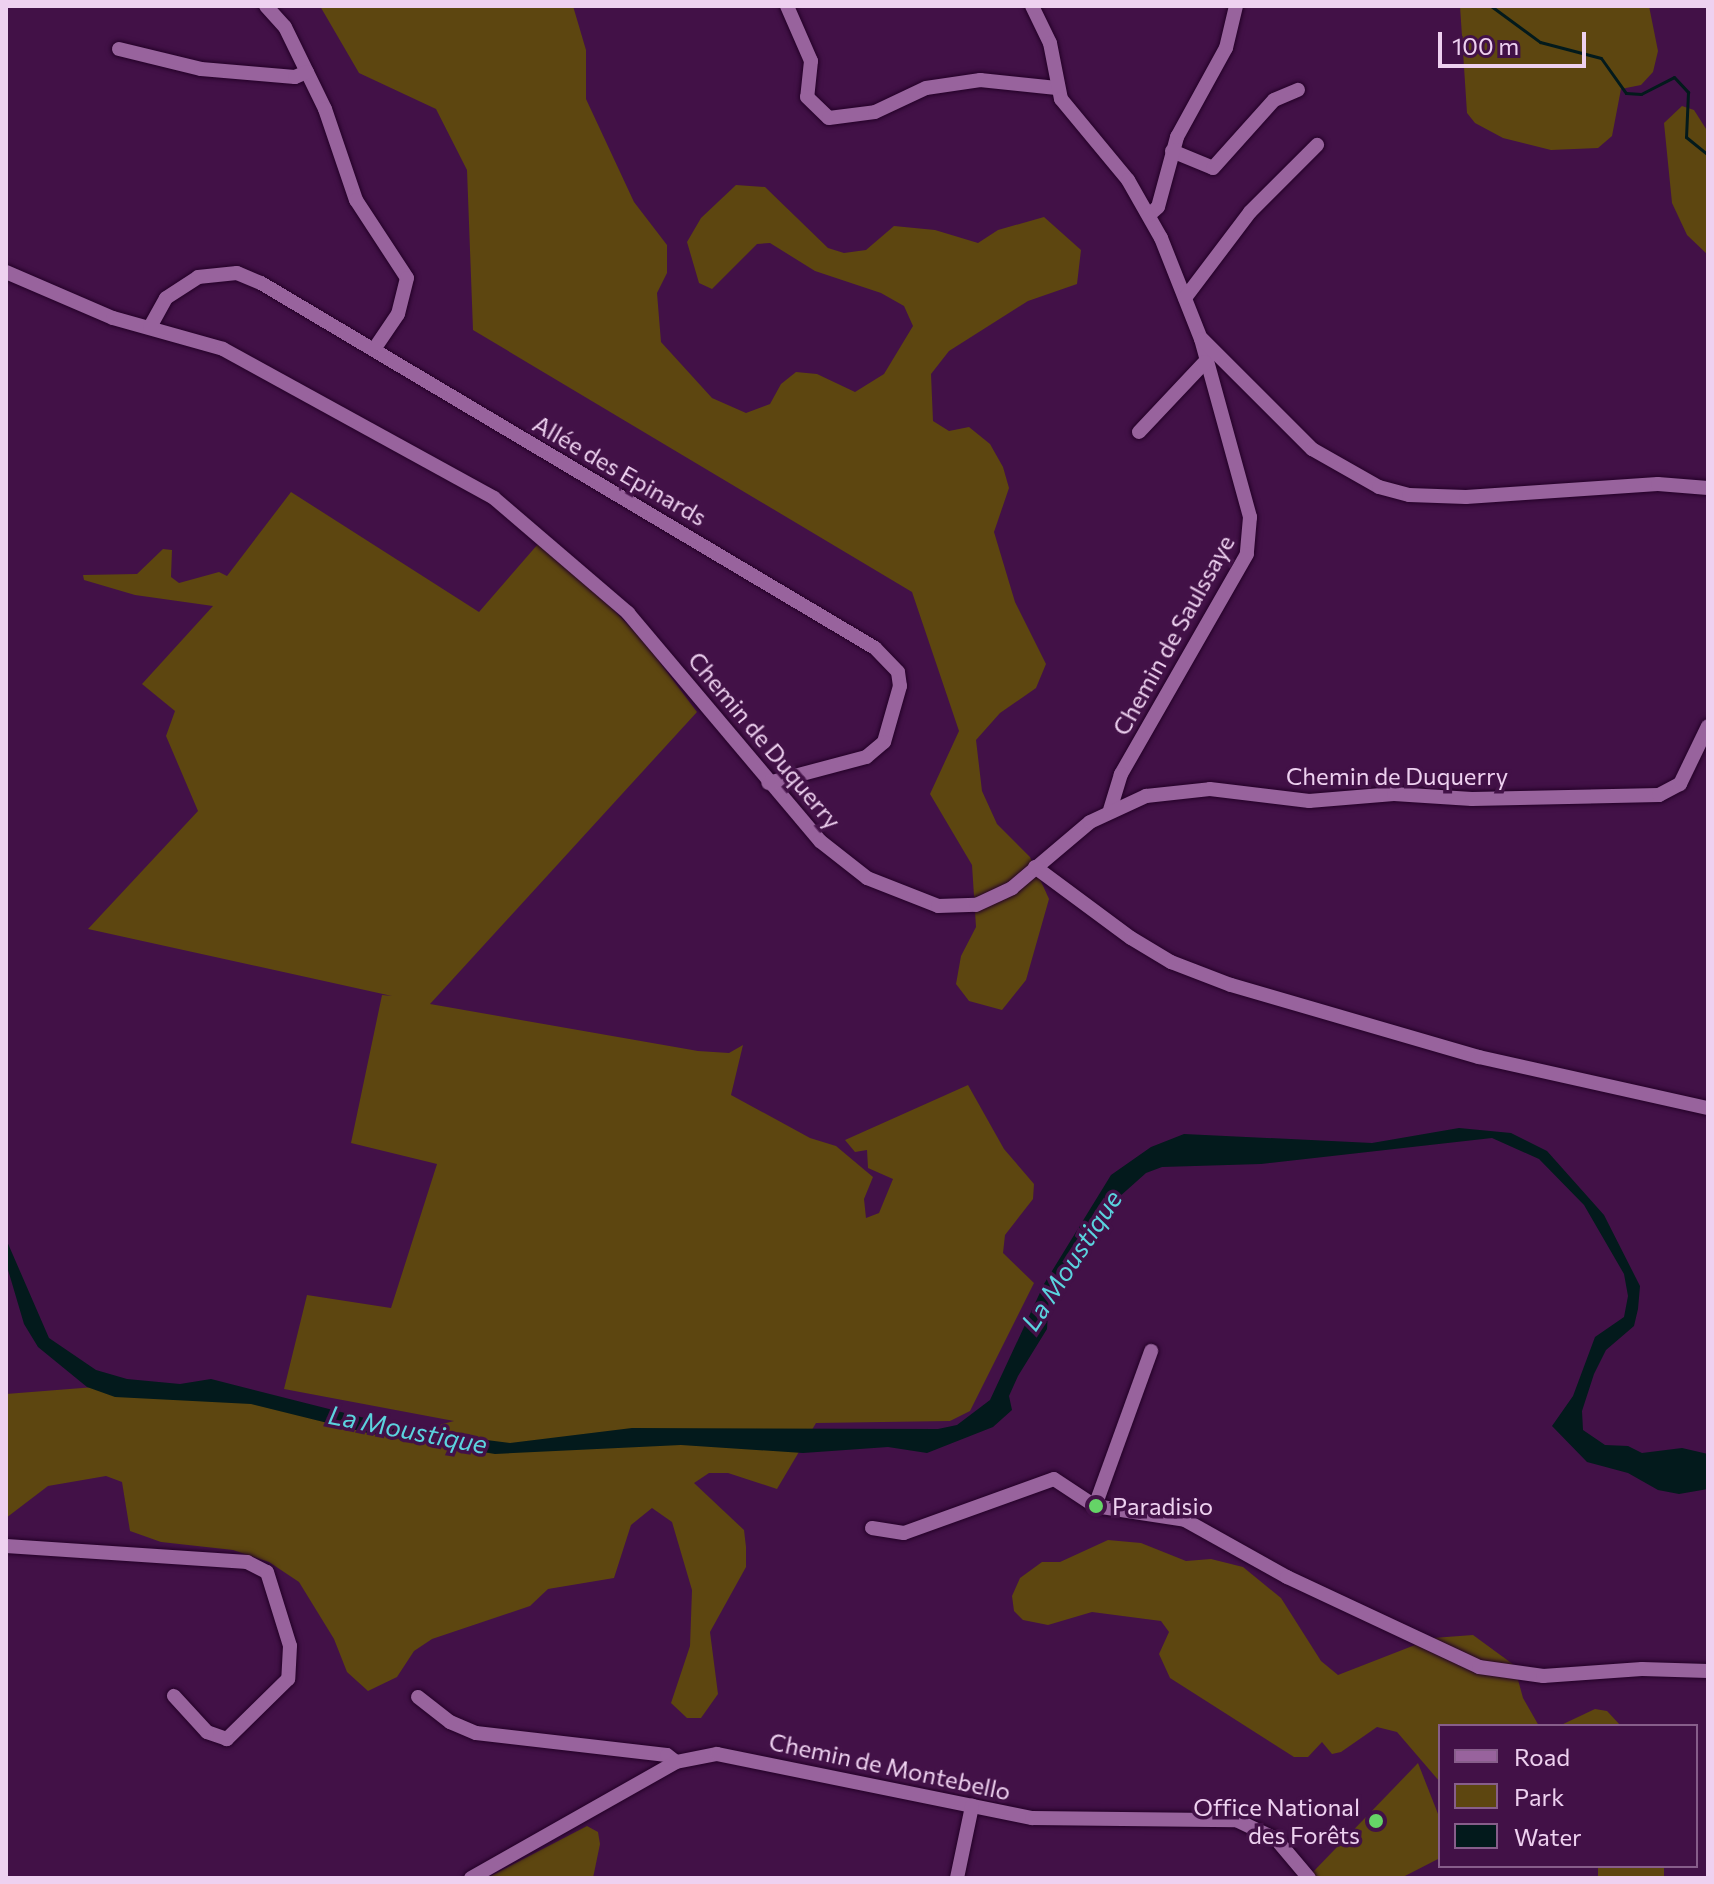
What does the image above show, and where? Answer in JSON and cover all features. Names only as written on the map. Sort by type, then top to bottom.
[{"type":"street","points":[[266,6],[285,27],[307,72],[356,200],[407,278],[398,314],[375,348]]},
{"type":"street","points":[[787,6],[811,61],[807,97],[829,118],[875,112],[926,88],[980,80],[1057,88]]},
{"type":"street","points":[[1032,6],[1050,43],[1057,88],[1149,215],[1201,339],[1312,449],[1379,487],[1409,495],[1466,497],[1658,484],[1708,488]]},
{"type":"street","points":[[1149,215],[1158,207],[1172,151],[1226,48],[1236,6]]},
{"type":"street","points":[[119,49],[201,69],[295,77],[307,72]]},
{"type":"street","points":[[1172,151],[1213,168],[1274,100],[1298,90]]},
{"type":"street","points":[[1185,298],[1250,212],[1317,145]]},
{"type":"street","name":"Chemin de Duquerry","points":[[6,272],[113,318],[223,349],[512,512],[628,613],[768,783],[846,863],[867,878],[938,906],[976,905],[1012,888],[1110,810],[1170,791],[1210,789],[1309,801],[1394,794],[1458,799],[1659,795],[1680,784],[1708,726]]},
{"type":"street","name":"Allée des Epinards","points":[[150,327],[166,298],[198,277],[237,273],[375,348],[816,611],[890,661],[898,672],[900,702],[876,751],[768,783]]},
{"type":"street","name":"Chemin de Saulssaye","points":[[1110,810],[1121,774],[1219,606],[1251,536],[1201,339]]},
{"type":"street","points":[[1139,432],[1205,362]]},
{"type":"street","points":[[1035,867],[1131,938],[1171,962],[1231,985],[1479,1057],[1708,1108]]},
{"type":"street","points":[[1095,1506],[1151,1351]]},
{"type":"street","points":[[872,1528],[904,1533],[927,1520],[970,1513],[1049,1480],[1059,1480],[1095,1506],[1185,1520],[1311,1589],[1504,1674],[1708,1671]]},
{"type":"street","points":[[6,1546],[247,1562],[267,1572],[290,1646],[288,1679],[227,1739],[207,1732],[174,1696]]},
{"type":"street","points":[[418,1697],[450,1722],[476,1733],[667,1755],[676,1762]]},
{"type":"street","name":"Chemin de Montebello","points":[[471,1878],[676,1762],[693,1756],[739,1757],[1052,1820],[1236,1820],[1256,1825],[1276,1839],[1309,1878]]},
{"type":"street","points":[[957,1878],[972,1806]]},
{"type":"green space","points":[[320,6],[573,6],[586,50],[586,99],[634,202],[667,245],[667,273],[657,293],[661,342],[712,398],[746,413],[770,404],[781,384],[796,372],[817,374],[855,392],[884,374],[913,326],[904,306],[881,293],[815,271],[770,243],[757,244],[712,289],[699,283],[687,242],[701,218],[736,185],[765,187],[828,248],[844,253],[866,250],[894,226],[935,230],[978,243],[998,230],[1044,217],[1081,250],[1077,284],[1028,301],[949,351],[931,374],[933,421],[949,431],[969,427],[990,444],[1003,467],[1009,488],[994,532],[1015,602],[1046,664],[1036,688],[1000,713],[976,740],[982,791],[997,824],[1030,857],[1049,899],[1026,980],[1002,1010],[969,1001],[956,984],[961,956],[976,927],[972,865],[930,794],[959,731],[912,592],[473,330],[467,170],[436,109],[359,73]]},
{"type":"green space","points":[[1460,6],[1649,6],[1658,51],[1653,72],[1641,85],[1621,89],[1612,136],[1598,148],[1551,150],[1503,138],[1475,123],[1467,113]]},
{"type":"green space","points":[[1682,106],[1694,110],[1708,132],[1708,255],[1687,235],[1672,203],[1664,123]]},
{"type":"green space","points":[[291,492],[479,612],[538,544],[583,579],[643,640],[697,712],[430,1004],[698,1051],[729,1053],[743,1045],[731,1095],[810,1138],[836,1146],[873,1177],[864,1199],[866,1218],[879,1213],[893,1179],[868,1168],[867,1150],[855,1152],[845,1140],[968,1085],[1004,1149],[1034,1184],[1033,1199],[1005,1235],[1003,1253],[1034,1283],[970,1411],[950,1421],[816,1423],[777,1489],[728,1473],[709,1473],[694,1483],[744,1530],[746,1547],[746,1567],[710,1632],[718,1694],[701,1718],[687,1718],[671,1703],[690,1646],[692,1590],[672,1522],[652,1508],[631,1525],[614,1578],[548,1589],[530,1606],[432,1639],[414,1651],[397,1677],[368,1691],[347,1672],[334,1639],[299,1582],[269,1562],[233,1550],[161,1542],[130,1531],[122,1482],[106,1476],[48,1486],[6,1518],[6,1394],[133,1384],[374,1423],[427,1428],[454,1421],[284,1389],[307,1295],[391,1308],[437,1164],[351,1143],[382,995],[392,996],[88,929],[198,811],[166,736],[175,711],[142,684],[213,606],[135,595],[84,580],[83,575],[137,574],[163,549],[172,550],[171,577],[179,583],[219,572],[227,576]]},
{"type":"green space","points":[[1108,1540],[1141,1543],[1186,1561],[1211,1559],[1243,1567],[1281,1598],[1321,1661],[1338,1675],[1433,1638],[1473,1635],[1514,1665],[1523,1698],[1538,1724],[1438,1724],[1438,1780],[1397,1732],[1377,1727],[1341,1752],[1332,1754],[1322,1742],[1308,1757],[1294,1757],[1170,1678],[1159,1654],[1169,1632],[1161,1621],[1092,1612],[1048,1625],[1023,1620],[1014,1611],[1012,1596],[1020,1578],[1042,1562],[1060,1562]]},
{"type":"green space","points":[[1595,1709],[1607,1711],[1619,1724],[1563,1724]]},
{"type":"green space","points":[[1418,1763],[1438,1814],[1438,1859],[1401,1878],[1314,1878],[1312,1873]]},
{"type":"green space","points":[[587,1826],[598,1832],[600,1844],[593,1878],[487,1878]]},
{"type":"green space","points":[[1598,1868],[1664,1868],[1664,1878],[1598,1878]]},
{"type":"water","name":"La Moustique","points":[[1459,1128],[1511,1133],[1547,1151],[1604,1215],[1640,1286],[1638,1309],[1634,1326],[1606,1350],[1594,1374],[1582,1411],[1583,1430],[1605,1445],[1628,1446],[1642,1453],[1682,1448],[1708,1454],[1708,1489],[1679,1494],[1658,1490],[1628,1473],[1587,1462],[1552,1426],[1573,1396],[1595,1337],[1624,1317],[1628,1296],[1624,1274],[1584,1205],[1539,1159],[1492,1138],[1261,1164],[1162,1167],[1146,1173],[1118,1198],[1049,1294],[1047,1329],[1009,1396],[1012,1410],[993,1427],[927,1453],[888,1447],[803,1453],[681,1445],[495,1454],[372,1434],[251,1404],[115,1397],[87,1387],[38,1347],[24,1324],[6,1263],[6,1239],[49,1338],[96,1370],[127,1379],[180,1384],[211,1379],[416,1431],[510,1443],[632,1428],[938,1429],[957,1425],[990,1400],[1044,1284],[1111,1175],[1151,1147],[1184,1134],[1372,1143]]},
{"type":"waterway","points":[[1491,6],[1540,42],[1601,58],[1626,93],[1641,94],[1674,77],[1688,92],[1686,137],[1708,155]]},
{"type":"place","name":"Paradisio","points":[[1096,1506]]},
{"type":"place","name":"Office National des Forêts","points":[[1376,1821]]}]
